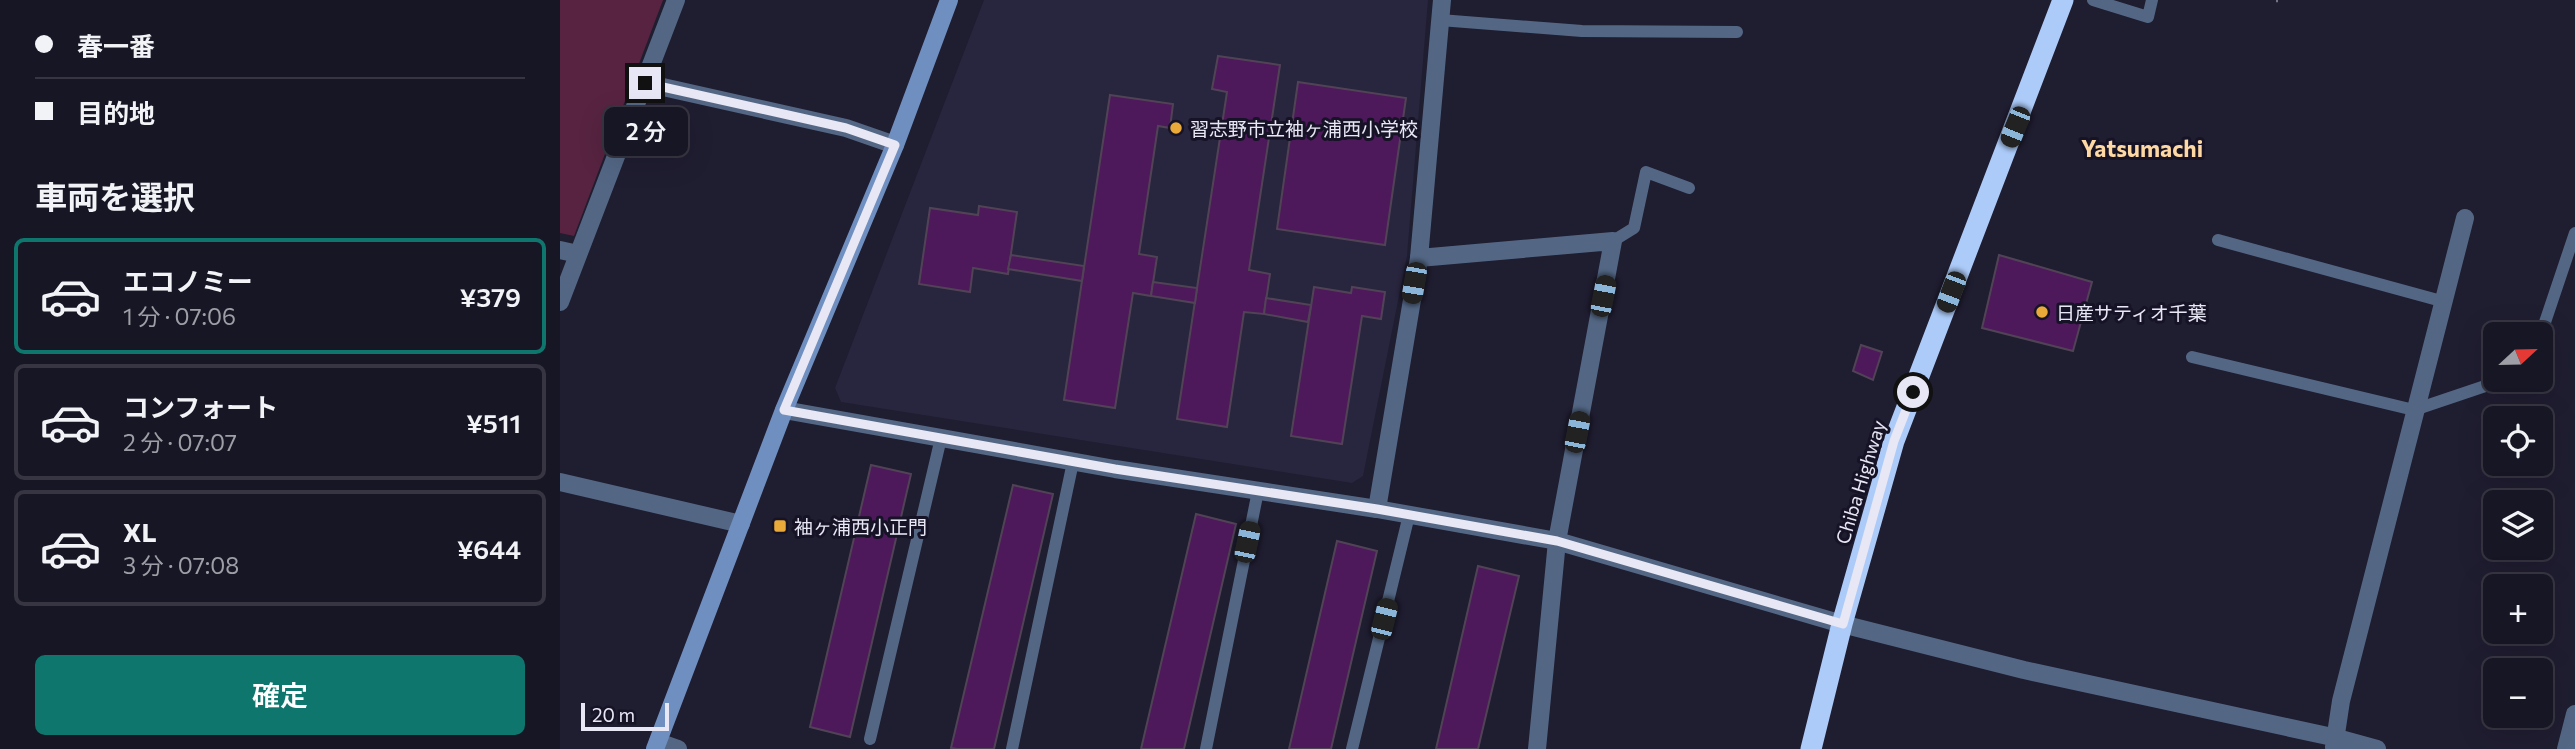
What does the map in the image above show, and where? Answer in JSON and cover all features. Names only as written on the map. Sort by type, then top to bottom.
[{"type":"highway","name":"Chiba Highway","points":[[1811,749],[1894,441],[2063,0]]},
{"type":"street","points":[[560,302],[676,0]]},
{"type":"street","points":[[678,749],[657,745],[784,410],[895,145],[950,0]]},
{"type":"street","points":[[1377,509],[1419,258],[1442,0]]},
{"type":"street","points":[[645,83],[846,128],[895,145]]},
{"type":"street","points":[[2335,743],[2341,701],[2465,218]]},
{"type":"street","points":[[1419,258],[1613,241],[1557,541],[1537,749]]},
{"type":"street","points":[[560,250],[578,254]]},
{"type":"street","points":[[784,410],[1073,462],[1377,509],[1557,541],[1843,624],[2024,670],[2335,743],[2377,749]]},
{"type":"street","points":[[560,482],[741,524]]},
{"type":"street","points":[[2566,749],[2575,714]]},
{"type":"lane","points":[[2093,0],[2148,17],[2152,0]]},
{"type":"lane","points":[[1440,20],[1582,31],[1737,32]]},
{"type":"lane","points":[[1613,241],[1634,228],[1646,172],[1689,188]]},
{"type":"lane","points":[[2545,322],[2575,233]]},
{"type":"lane","points":[[2218,240],[2445,302]]},
{"type":"lane","points":[[2192,357],[2414,410],[2483,387]]},
{"type":"lane","points":[[870,739],[941,438]]},
{"type":"lane","points":[[1012,749],[1073,462]]},
{"type":"lane","points":[[1206,749],[1258,491]]},
{"type":"lane","points":[[1352,749],[1409,515]]},
{"type":"shaded area","points":[[560,0],[663,0],[574,236],[560,233]]},
{"type":"shaded area","name":"習志野市立袖ヶ浦西小学校","points":[[984,0],[1428,0],[1407,256],[1363,476],[1352,483],[841,402],[835,388]]},
{"type":"building","points":[[1218,56],[1280,65],[1249,270],[1270,274],[1264,314],[1244,312],[1227,427],[1177,419],[1227,92],[1212,89]]},
{"type":"building","points":[[1298,82],[1406,98],[1385,245],[1277,229]]},
{"type":"building","points":[[1110,95],[1173,104],[1170,128],[1158,126],[1139,254],[1157,257],[1151,296],[1133,293],[1115,408],[1064,400]]},
{"type":"building","points":[[979,206],[1017,212],[1008,274],[973,268],[970,292],[919,284],[930,208],[978,215]]},
{"type":"building","points":[[1011,255],[1084,266],[1082,281],[1008,269]]},
{"type":"building","points":[[1999,255],[2092,282],[2073,351],[1982,328]]},
{"type":"building","points":[[1153,282],[1197,288],[1195,303],[1151,296]]},
{"type":"building","points":[[1314,287],[1351,293],[1352,287],[1385,292],[1381,319],[1362,316],[1342,444],[1291,436]]},
{"type":"building","points":[[1266,298],[1311,305],[1308,322],[1264,314]]},
{"type":"building","points":[[1861,345],[1882,352],[1873,380],[1853,371]]},
{"type":"building","points":[[871,465],[911,474],[850,737],[810,727]]},
{"type":"building","points":[[1013,485],[1053,494],[994,749],[951,748]]},
{"type":"building","points":[[1196,514],[1236,524],[1184,749],[1141,749]]},
{"type":"building","points":[[1337,541],[1377,551],[1331,749],[1289,749]]},
{"type":"building","points":[[1478,566],[1519,576],[1478,749],[1436,749]]},
{"type":"place","name":"習志野市立袖ヶ浦西小学校","points":[[1176,128]]},
{"type":"place","name":"日産サティオ千葉","points":[[2042,312]]},
{"type":"place","name":"袖ヶ浦西小正門","points":[[780,526]]},
{"type":"district","name":"Yatsumachi","points":[[2142,148]]},
{"type":"route","points":[[645,83],[846,128],[895,145],[784,410],[1115,469],[1377,509],[1557,541],[1843,624],[1894,441],[1913,392]]}]
